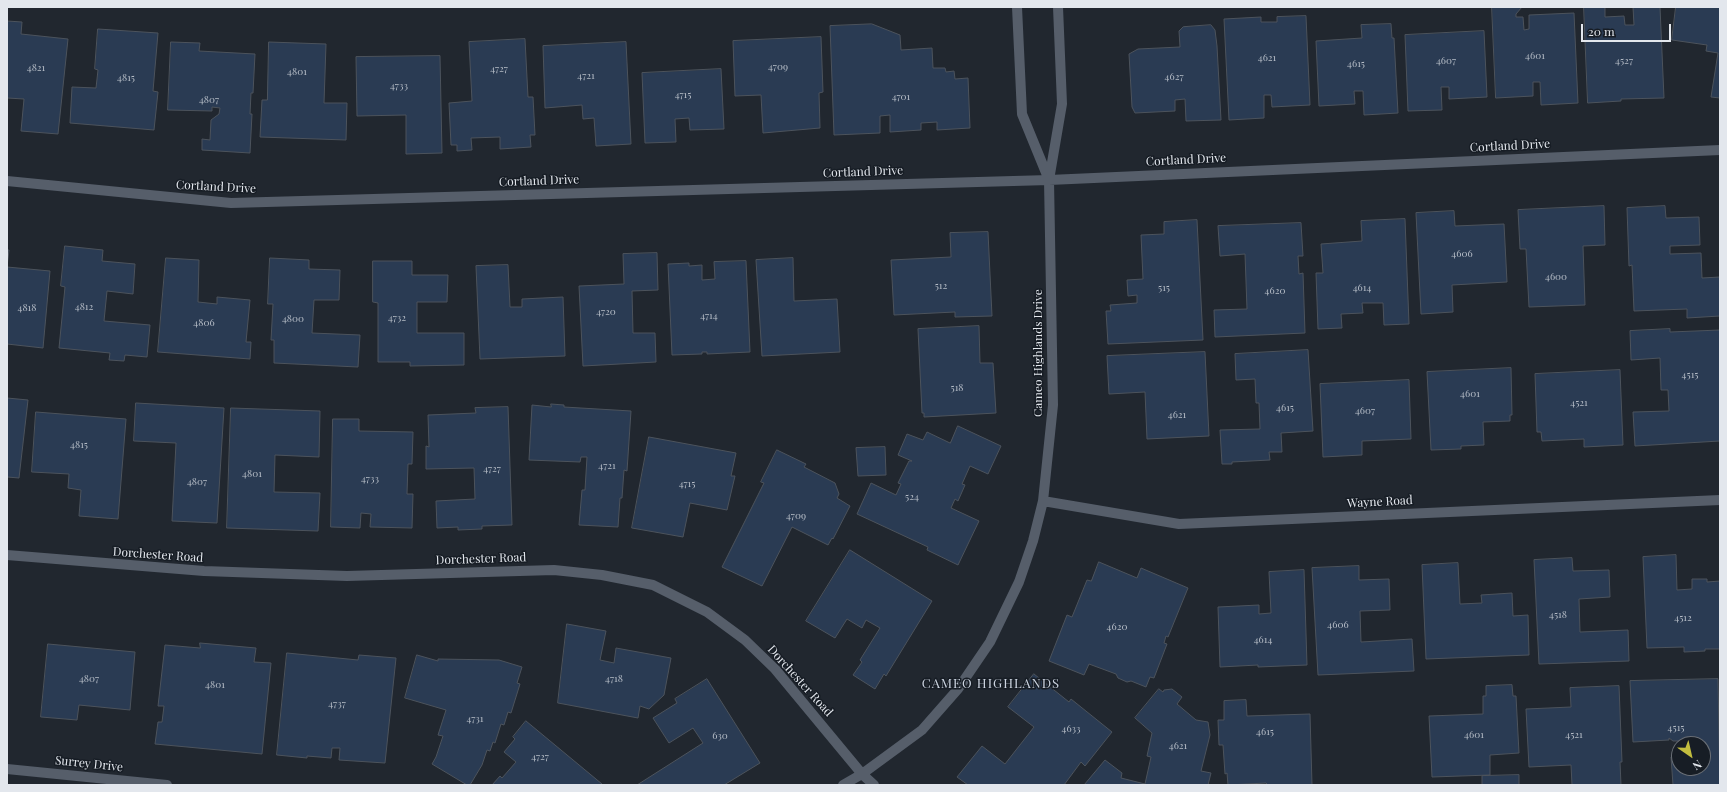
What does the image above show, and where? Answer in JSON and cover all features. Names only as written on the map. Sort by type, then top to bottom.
[{"type":"street","name":"Cameo Highlands Drive","points":[[1017,7],[1022,114],[1049,180]]},
{"type":"street","name":"Cameo Highlands Drive","points":[[843,785],[862,774],[922,730],[958,689],[990,642],[1019,582],[1033,541],[1043,501],[1053,404],[1049,180],[1062,104],[1058,7]]},
{"type":"street","name":"Cortland Drive","points":[[7,181],[231,203],[1049,180],[1720,150]]},
{"type":"street","name":"Wayne Road","points":[[1043,501],[1179,524],[1720,500]]},
{"type":"street","name":"Dorchester Road","points":[[7,555],[204,572],[347,576],[554,570],[602,575],[653,585],[707,612],[745,640],[775,669],[862,774],[874,785]]},
{"type":"street","name":"Surrey Drive","points":[[7,769],[168,785]]},
{"type":"building","points":[[1492,7],[1522,7],[1516,14],[1516,17],[1523,17],[1524,30],[1529,29],[1529,15],[1574,13],[1578,103],[1541,105],[1540,82],[1533,82],[1533,96],[1496,98]]},
{"type":"building","points":[[1584,7],[1605,7],[1605,17],[1624,16],[1625,25],[1634,25],[1633,7],[1660,7],[1664,98],[1621,99],[1621,101],[1588,103]]},
{"type":"building","points":[[1676,7],[1720,7],[1720,98],[1711,97],[1718,53],[1706,51],[1707,45],[1672,40]]},
{"type":"building","points":[[1306,16],[1310,105],[1272,107],[1271,95],[1264,95],[1264,118],[1229,120],[1224,19],[1261,17],[1261,22],[1277,22],[1277,17]]},
{"type":"building","points":[[7,21],[22,22],[21,34],[68,39],[58,134],[21,131],[24,99],[7,98]]},
{"type":"building","points":[[872,24],[900,35],[901,50],[932,48],[933,68],[945,68],[946,72],[954,71],[955,79],[968,78],[970,128],[937,130],[937,122],[921,123],[921,130],[890,132],[890,115],[880,116],[880,133],[834,135],[830,26]]},
{"type":"building","points":[[1391,24],[1392,38],[1394,38],[1398,113],[1364,115],[1363,91],[1354,91],[1355,104],[1319,106],[1316,41],[1362,38],[1361,25]]},
{"type":"building","points":[[1211,25],[1215,30],[1217,46],[1221,120],[1186,121],[1185,99],[1175,100],[1175,111],[1135,113],[1132,107],[1129,54],[1138,49],[1180,47],[1179,31],[1183,27]]},
{"type":"building","points":[[98,29],[158,33],[153,91],[158,92],[154,130],[70,123],[72,87],[96,88],[98,70],[95,69]]},
{"type":"building","points":[[1484,31],[1487,97],[1449,99],[1449,87],[1441,87],[1442,110],[1408,111],[1405,35]]},
{"type":"building","points":[[821,37],[823,92],[819,93],[820,128],[763,133],[761,95],[735,96],[733,41]]},
{"type":"building","points":[[525,39],[528,97],[533,97],[535,135],[530,135],[531,147],[500,149],[500,137],[471,138],[472,150],[457,151],[457,145],[451,145],[449,103],[472,101],[469,42]]},
{"type":"building","points":[[171,42],[200,43],[199,51],[255,54],[253,93],[251,93],[250,114],[252,114],[250,153],[202,150],[202,139],[210,140],[211,120],[219,114],[220,108],[212,107],[212,111],[168,110]]},
{"type":"building","points":[[269,42],[326,44],[324,103],[347,103],[346,140],[260,137],[262,100],[267,100]]},
{"type":"building","points":[[626,42],[631,144],[596,146],[594,118],[583,119],[582,105],[545,108],[543,46]]},
{"type":"building","points":[[440,56],[442,153],[406,154],[406,115],[357,116],[356,57]]},
{"type":"building","points":[[721,69],[724,129],[690,130],[689,118],[675,119],[676,142],[645,143],[642,73]]},
{"type":"building","points":[[1604,206],[1605,245],[1583,246],[1585,305],[1529,307],[1526,249],[1520,249],[1518,210]]},
{"type":"building","points":[[1665,206],[1666,218],[1699,217],[1700,245],[1670,246],[1670,254],[1701,253],[1702,278],[1720,277],[1720,316],[1687,318],[1687,309],[1634,311],[1632,265],[1629,266],[1627,208]]},
{"type":"building","points":[[1454,211],[1455,226],[1504,224],[1507,282],[1452,285],[1453,312],[1421,314],[1416,213]]},
{"type":"building","points":[[1405,219],[1409,324],[1384,325],[1383,303],[1362,303],[1363,313],[1341,314],[1342,328],[1318,329],[1316,273],[1323,273],[1321,244],[1362,241],[1361,221]]},
{"type":"building","points":[[1197,220],[1203,340],[1108,344],[1106,311],[1111,311],[1110,305],[1137,303],[1137,295],[1128,296],[1127,280],[1143,279],[1141,235],[1164,234],[1164,222]]},
{"type":"building","points":[[1301,223],[1303,256],[1298,256],[1299,274],[1303,273],[1305,333],[1215,337],[1214,310],[1247,309],[1245,254],[1220,256],[1218,226]]},
{"type":"building","points":[[988,232],[992,316],[955,317],[955,312],[894,315],[891,260],[951,257],[950,233]]},
{"type":"building","points":[[65,246],[103,250],[102,261],[135,264],[133,294],[107,291],[104,321],[150,325],[147,357],[125,355],[124,361],[109,360],[110,353],[59,348],[65,287],[61,286]]},
{"type":"building","points":[[7,250],[9,250],[7,267]]},
{"type":"building","points":[[657,253],[658,290],[632,291],[633,333],[655,333],[656,362],[583,366],[579,286],[624,284],[623,254]]},
{"type":"building","points":[[166,258],[199,260],[198,302],[217,304],[217,297],[250,300],[246,342],[251,342],[250,359],[158,352]]},
{"type":"building","points":[[270,258],[309,260],[309,269],[340,270],[339,300],[314,300],[312,333],[360,335],[358,367],[274,363],[274,340],[271,340],[273,304],[268,304]]},
{"type":"building","points":[[793,258],[794,301],[837,299],[840,352],[762,356],[756,260]]},
{"type":"building","points":[[373,261],[412,261],[412,275],[448,275],[447,302],[417,302],[417,333],[464,333],[464,365],[410,366],[410,362],[378,362],[378,303],[373,302]]},
{"type":"building","points":[[746,261],[750,352],[707,354],[707,352],[702,352],[702,354],[672,355],[668,264],[689,263],[689,266],[702,265],[702,280],[715,279],[714,262]]},
{"type":"building","points":[[508,265],[510,307],[522,307],[522,299],[563,297],[565,356],[480,359],[476,266]]},
{"type":"building","points":[[7,267],[50,271],[43,348],[7,344]]},
{"type":"building","points":[[979,326],[980,363],[993,363],[996,413],[924,417],[924,413],[922,413],[918,329]]},
{"type":"building","points":[[1670,329],[1670,332],[1720,330],[1720,441],[1635,446],[1633,412],[1669,411],[1668,390],[1661,390],[1660,358],[1631,360],[1630,331]]},
{"type":"building","points":[[1308,350],[1313,431],[1281,433],[1282,452],[1269,452],[1270,460],[1222,464],[1220,430],[1260,429],[1259,403],[1256,403],[1255,379],[1236,380],[1235,354]]},
{"type":"building","points":[[1205,352],[1209,436],[1147,439],[1145,392],[1109,394],[1107,356]]},
{"type":"building","points":[[1511,368],[1512,415],[1510,415],[1510,421],[1483,422],[1484,445],[1461,446],[1461,449],[1431,450],[1427,372]]},
{"type":"building","points":[[1620,370],[1623,445],[1584,447],[1584,439],[1542,441],[1541,432],[1537,432],[1535,374]]},
{"type":"building","points":[[1409,380],[1411,439],[1362,441],[1362,455],[1323,457],[1320,384]]},
{"type":"building","points":[[7,398],[28,400],[19,478],[7,477]]},
{"type":"building","points":[[136,403],[224,408],[217,523],[172,521],[176,443],[134,441]]},
{"type":"building","points":[[551,404],[564,405],[564,407],[631,411],[627,471],[624,470],[618,527],[579,525],[582,490],[585,490],[587,457],[581,457],[580,462],[529,460],[532,405],[551,407]]},
{"type":"building","points":[[508,407],[512,525],[482,526],[482,529],[458,530],[458,527],[437,528],[436,501],[475,499],[474,468],[426,469],[426,446],[429,447],[428,415],[476,413],[475,408]]},
{"type":"building","points":[[231,408],[320,411],[319,457],[275,455],[274,492],[320,493],[318,531],[227,528]]},
{"type":"building","points":[[36,412],[126,419],[118,519],[79,516],[81,490],[68,488],[69,474],[32,472]]},
{"type":"building","points":[[333,419],[359,419],[359,431],[413,432],[412,464],[408,464],[407,494],[413,494],[412,528],[370,527],[371,514],[361,513],[360,528],[331,527]]},
{"type":"building","points":[[958,426],[1001,446],[988,474],[970,466],[962,484],[965,485],[958,501],[955,499],[951,508],[979,521],[958,565],[927,550],[928,547],[857,514],[871,483],[896,495],[901,484],[898,483],[909,461],[912,461],[898,455],[907,434],[923,440],[927,432],[950,443]]},
{"type":"building","points":[[649,437],[736,453],[731,476],[735,476],[727,510],[690,503],[683,537],[632,528]]},
{"type":"building","points":[[885,447],[886,475],[858,476],[856,448]]},
{"type":"building","points":[[777,450],[806,464],[804,467],[835,483],[839,494],[837,498],[850,506],[833,539],[832,538],[828,545],[792,527],[762,586],[722,567],[764,483],[761,482]]},
{"type":"building","points":[[850,550],[932,601],[886,676],[884,674],[875,689],[853,675],[862,662],[860,660],[880,628],[866,620],[862,628],[847,619],[835,638],[806,621]]},
{"type":"building","points":[[1676,555],[1677,590],[1692,589],[1692,579],[1707,579],[1707,582],[1720,581],[1720,649],[1705,649],[1705,651],[1684,652],[1684,647],[1647,648],[1643,557]]},
{"type":"building","points":[[1572,558],[1573,571],[1609,570],[1610,597],[1579,599],[1580,632],[1628,630],[1629,661],[1539,664],[1534,560]]},
{"type":"building","points":[[1099,562],[1137,578],[1141,568],[1188,588],[1168,637],[1166,636],[1164,643],[1167,644],[1154,678],[1150,677],[1146,687],[1131,681],[1127,682],[1118,678],[1116,674],[1089,664],[1084,675],[1049,661],[1067,615],[1072,617],[1087,580],[1091,581]]},
{"type":"building","points":[[1458,563],[1460,604],[1482,603],[1481,595],[1512,593],[1513,616],[1528,615],[1529,655],[1426,659],[1422,565]]},
{"type":"building","points":[[1359,566],[1359,580],[1389,579],[1390,610],[1360,611],[1361,642],[1412,639],[1414,671],[1318,675],[1312,568]]},
{"type":"building","points":[[1304,570],[1307,665],[1220,667],[1218,607],[1259,605],[1259,614],[1271,613],[1269,572]]},
{"type":"building","points":[[567,624],[606,631],[600,660],[614,663],[616,648],[671,658],[664,695],[649,709],[640,706],[638,718],[558,703]]},
{"type":"building","points":[[200,643],[256,648],[254,662],[271,663],[262,754],[155,744],[158,722],[162,722],[164,706],[158,706],[165,645],[200,648]]},
{"type":"building","points":[[48,644],[135,652],[130,710],[79,705],[77,720],[41,717]]},
{"type":"building","points":[[287,653],[358,660],[359,655],[396,658],[385,763],[339,760],[340,748],[332,748],[331,758],[307,756],[307,758],[277,755]]},
{"type":"building","points":[[417,655],[438,661],[438,659],[499,660],[522,667],[517,683],[520,684],[511,713],[508,712],[504,725],[501,724],[495,743],[493,742],[490,751],[487,750],[482,765],[470,785],[467,785],[432,764],[443,736],[438,735],[446,710],[405,698]]},
{"type":"building","points":[[1034,674],[1069,702],[1071,699],[1112,732],[1085,766],[1081,762],[1064,785],[968,785],[957,777],[982,746],[1005,764],[1034,727],[1008,707]]},
{"type":"building","points":[[707,679],[760,763],[724,785],[637,785],[703,743],[693,728],[669,743],[653,718],[677,703],[675,699]]},
{"type":"building","points":[[1718,679],[1720,785],[1673,785],[1672,776],[1711,776],[1711,736],[1671,736],[1671,740],[1669,738],[1669,740],[1633,742],[1630,681]]},
{"type":"building","points":[[1512,685],[1513,696],[1516,696],[1519,753],[1490,755],[1490,775],[1432,777],[1429,716],[1483,714],[1483,696],[1486,696],[1486,686]]},
{"type":"building","points":[[1619,686],[1622,762],[1620,762],[1621,785],[1572,785],[1571,765],[1529,767],[1526,709],[1571,707],[1570,688]]},
{"type":"building","points":[[1159,689],[1163,692],[1164,690],[1172,689],[1182,697],[1177,704],[1196,720],[1208,722],[1210,735],[1201,771],[1211,773],[1208,785],[1084,785],[1105,760],[1122,773],[1121,778],[1145,784],[1151,757],[1147,756],[1152,733],[1135,718]]},
{"type":"building","points":[[1246,700],[1247,716],[1310,714],[1312,785],[1268,785],[1266,783],[1228,785],[1227,773],[1225,774],[1223,745],[1219,745],[1218,720],[1224,720],[1224,701]]},
{"type":"building","points":[[526,721],[602,785],[492,785],[500,776],[502,778],[516,762],[504,752],[515,739],[513,737]]},
{"type":"building","points":[[1519,775],[1519,785],[1482,785],[1482,776]]},
{"type":"district","name":"CAMEO HIGHLANDS","points":[[991,684]]}]
